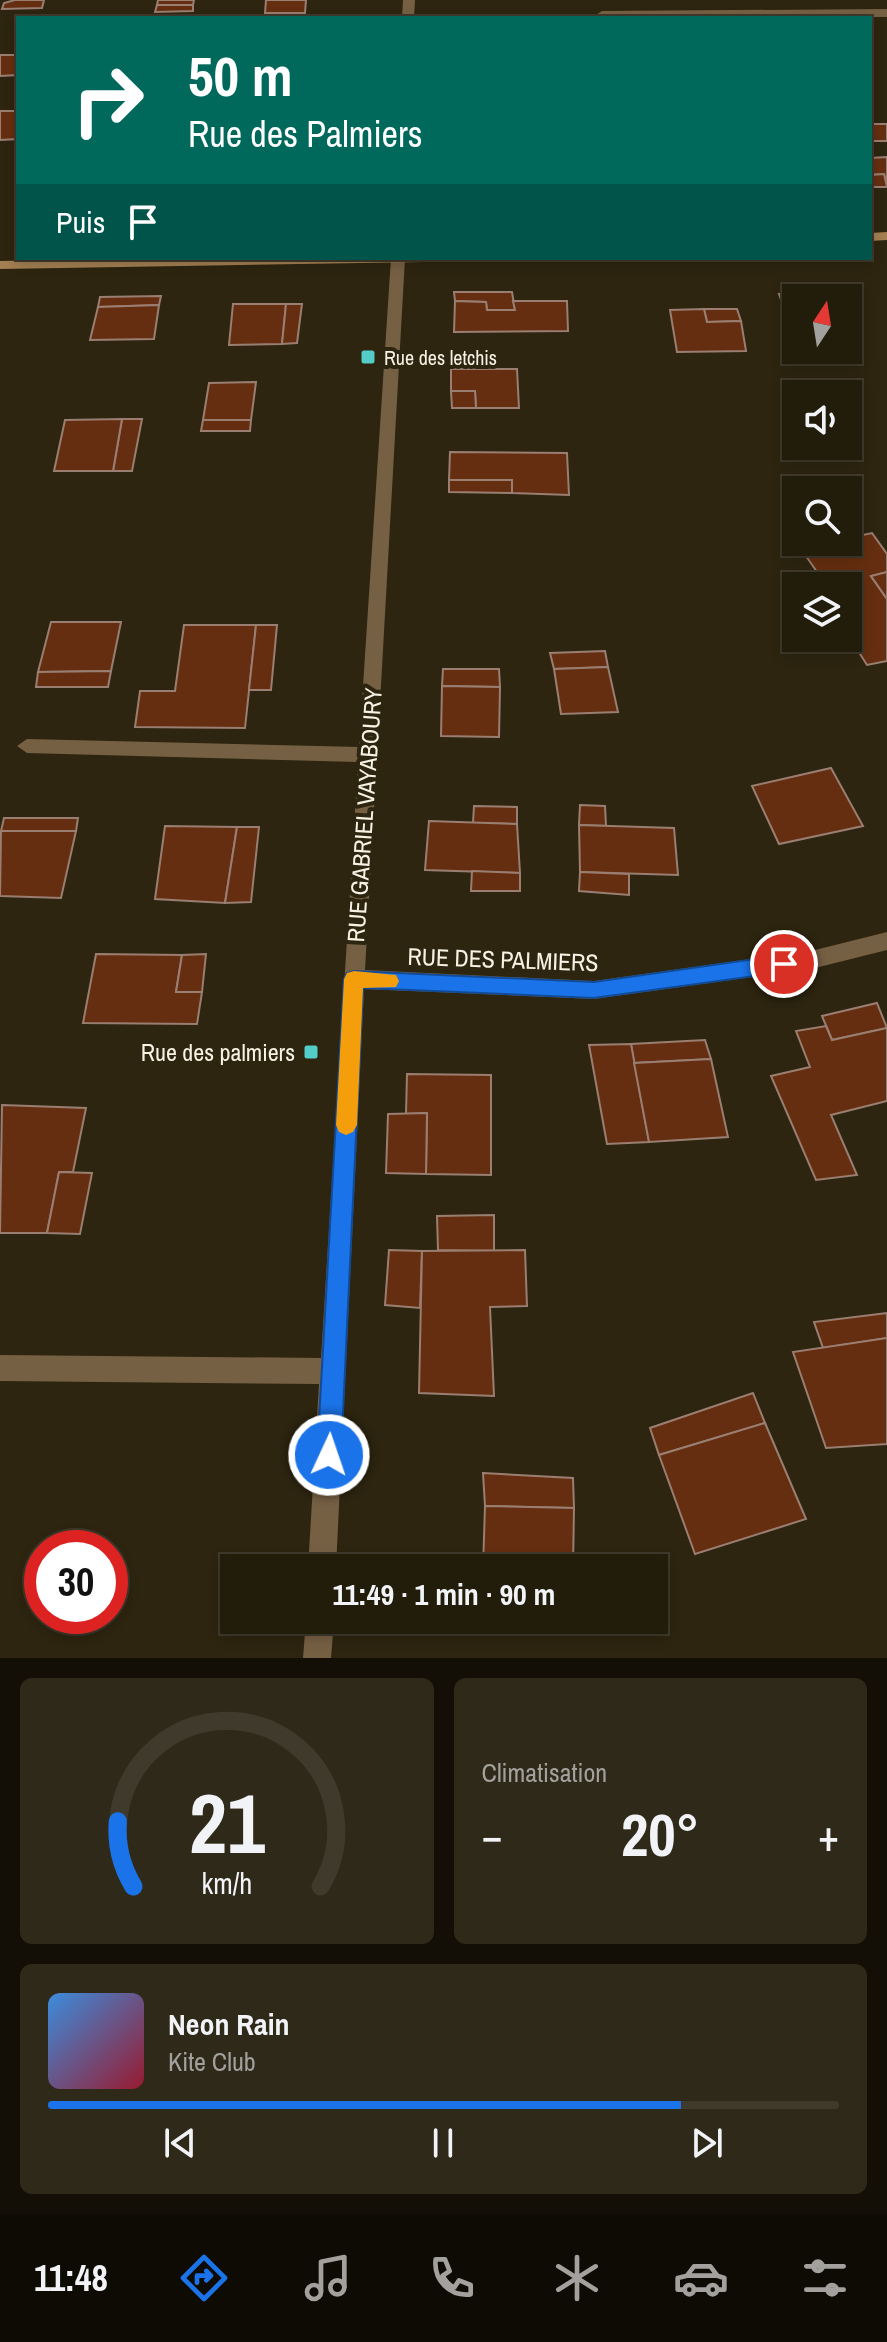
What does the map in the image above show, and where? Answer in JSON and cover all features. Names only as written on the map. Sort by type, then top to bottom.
[{"type":"street","points":[[673,16],[887,13]]},
{"type":"street","points":[[0,265],[284,260]]},
{"type":"street","name":"RUE GABRIEL VAYABOURY","points":[[323,1554],[398,260]]},
{"type":"street","points":[[27,746],[368,755]]},
{"type":"street","name":"RUE DES PALMIERS","points":[[354,979],[594,990],[815,959],[887,941]]},
{"type":"street","points":[[0,1368],[333,1371]]},
{"type":"street","points":[[317,1658],[319,1634]]},
{"type":"building","points":[[44,0],[42,8],[2,9],[4,3]]},
{"type":"building","points":[[158,0],[194,0],[193,5],[157,5]]},
{"type":"building","points":[[266,0],[306,0],[305,13],[265,13]]},
{"type":"building","points":[[157,5],[193,5],[193,11],[155,12]]},
{"type":"building","points":[[0,55],[16,55],[16,75],[0,76]]},
{"type":"building","points":[[0,111],[16,111],[16,139],[0,140]]},
{"type":"building","points":[[872,124],[887,124],[887,141],[872,141]]},
{"type":"building","points":[[887,157],[887,182],[884,174],[872,175],[872,158]]},
{"type":"building","points":[[884,174],[887,187],[872,187],[872,175]]},
{"type":"building","points":[[454,292],[512,292],[515,310],[487,310],[486,302],[455,301]]},
{"type":"building","points":[[161,296],[159,305],[98,307],[100,297]]},
{"type":"building","points":[[455,301],[486,302],[487,310],[515,310],[513,301],[567,301],[568,331],[454,332]]},
{"type":"building","points":[[233,304],[286,304],[282,344],[229,345]]},
{"type":"building","points":[[286,304],[302,304],[297,343],[282,344]]},
{"type":"building","points":[[159,305],[154,339],[90,340],[98,307]]},
{"type":"building","points":[[704,309],[737,309],[741,321],[707,322]]},
{"type":"building","points":[[704,309],[707,322],[741,321],[746,351],[677,352],[670,310]]},
{"type":"building","points":[[451,369],[517,369],[519,408],[476,408],[475,391],[451,391]]},
{"type":"building","points":[[256,382],[251,420],[203,420],[209,383]]},
{"type":"building","points":[[451,391],[475,391],[476,408],[452,408]]},
{"type":"building","points":[[122,419],[142,419],[132,471],[113,471]]},
{"type":"building","points":[[122,419],[113,471],[54,471],[65,420]]},
{"type":"building","points":[[203,420],[251,420],[250,431],[201,431]]},
{"type":"building","points":[[450,452],[567,453],[569,495],[512,493],[512,480],[449,480]]},
{"type":"building","points":[[449,480],[512,480],[512,493],[449,492]]},
{"type":"building","points":[[872,533],[887,554],[887,572],[871,576],[887,599],[887,661],[867,665],[859,652],[862,652],[862,572],[817,572],[806,556],[862,556],[862,535]]},
{"type":"building","points":[[887,572],[887,599],[871,576]]},
{"type":"building","points":[[51,622],[121,622],[111,671],[38,672]]},
{"type":"building","points":[[184,625],[256,625],[245,728],[135,727],[140,691],[175,691]]},
{"type":"building","points":[[256,625],[277,625],[271,690],[249,690]]},
{"type":"building","points":[[605,651],[608,667],[554,669],[550,653]]},
{"type":"building","points":[[608,667],[618,712],[561,714],[554,669]]},
{"type":"building","points":[[443,669],[499,669],[500,687],[442,686]]},
{"type":"building","points":[[111,671],[108,687],[36,687],[38,672]]},
{"type":"building","points":[[442,686],[500,687],[499,737],[441,736]]},
{"type":"building","points":[[831,768],[863,826],[779,844],[752,786]]},
{"type":"building","points":[[580,805],[605,806],[606,826],[579,825]]},
{"type":"building","points":[[474,806],[517,807],[517,824],[473,823]]},
{"type":"building","points":[[4,818],[78,818],[76,831],[1,831]]},
{"type":"building","points":[[429,821],[517,824],[520,873],[425,870]]},
{"type":"building","points":[[579,825],[674,828],[678,875],[580,872]]},
{"type":"building","points":[[165,826],[237,827],[225,903],[155,899]]},
{"type":"building","points":[[237,827],[259,827],[251,902],[225,903]]},
{"type":"building","points":[[1,831],[76,831],[61,898],[0,896]]},
{"type":"building","points":[[472,871],[520,873],[520,891],[471,891]]},
{"type":"building","points":[[580,872],[629,874],[629,895],[579,891]]},
{"type":"building","points":[[96,954],[182,955],[176,992],[202,992],[197,1024],[83,1023]]},
{"type":"building","points":[[206,954],[202,992],[176,992],[182,955]]},
{"type":"building","points":[[877,1003],[887,1028],[832,1040],[822,1016]]},
{"type":"building","points":[[826,1026],[832,1040],[887,1028],[887,1101],[831,1115],[857,1175],[816,1180],[771,1076],[810,1067],[796,1031]]},
{"type":"building","points":[[705,1040],[711,1059],[634,1063],[631,1044]]},
{"type":"building","points":[[631,1044],[649,1142],[607,1144],[589,1045]]},
{"type":"building","points":[[711,1059],[728,1137],[649,1142],[634,1063]]},
{"type":"building","points":[[407,1074],[491,1075],[491,1175],[426,1174],[427,1113],[406,1114]]},
{"type":"building","points":[[2,1105],[86,1108],[73,1172],[59,1172],[47,1233],[0,1233]]},
{"type":"building","points":[[427,1113],[426,1174],[386,1173],[388,1114]]},
{"type":"building","points":[[59,1172],[92,1173],[80,1234],[47,1233]]},
{"type":"building","points":[[494,1215],[494,1251],[438,1250],[437,1216]]},
{"type":"building","points":[[389,1250],[422,1251],[420,1308],[385,1305]]},
{"type":"building","points":[[525,1250],[527,1306],[490,1307],[494,1396],[419,1393],[422,1251]]},
{"type":"building","points":[[887,1313],[887,1338],[823,1348],[814,1322]]},
{"type":"building","points":[[887,1338],[887,1444],[826,1448],[793,1352]]},
{"type":"building","points":[[753,1393],[765,1423],[659,1455],[650,1428]]},
{"type":"building","points":[[765,1423],[806,1519],[695,1554],[659,1455]]},
{"type":"building","points":[[483,1473],[573,1478],[574,1508],[485,1506]]},
{"type":"building","points":[[485,1506],[574,1508],[573,1554],[483,1554]]},
{"type":"slow traffic","points":[[346,1125],[354,979],[389,981]]},
{"type":"place","name":"Rue des letchis","points":[[368,357]]},
{"type":"place","name":"Rue des palmiers","points":[[311,1052]]},
{"type":"route","points":[[329,1455],[354,979],[594,990],[784,964]]}]
